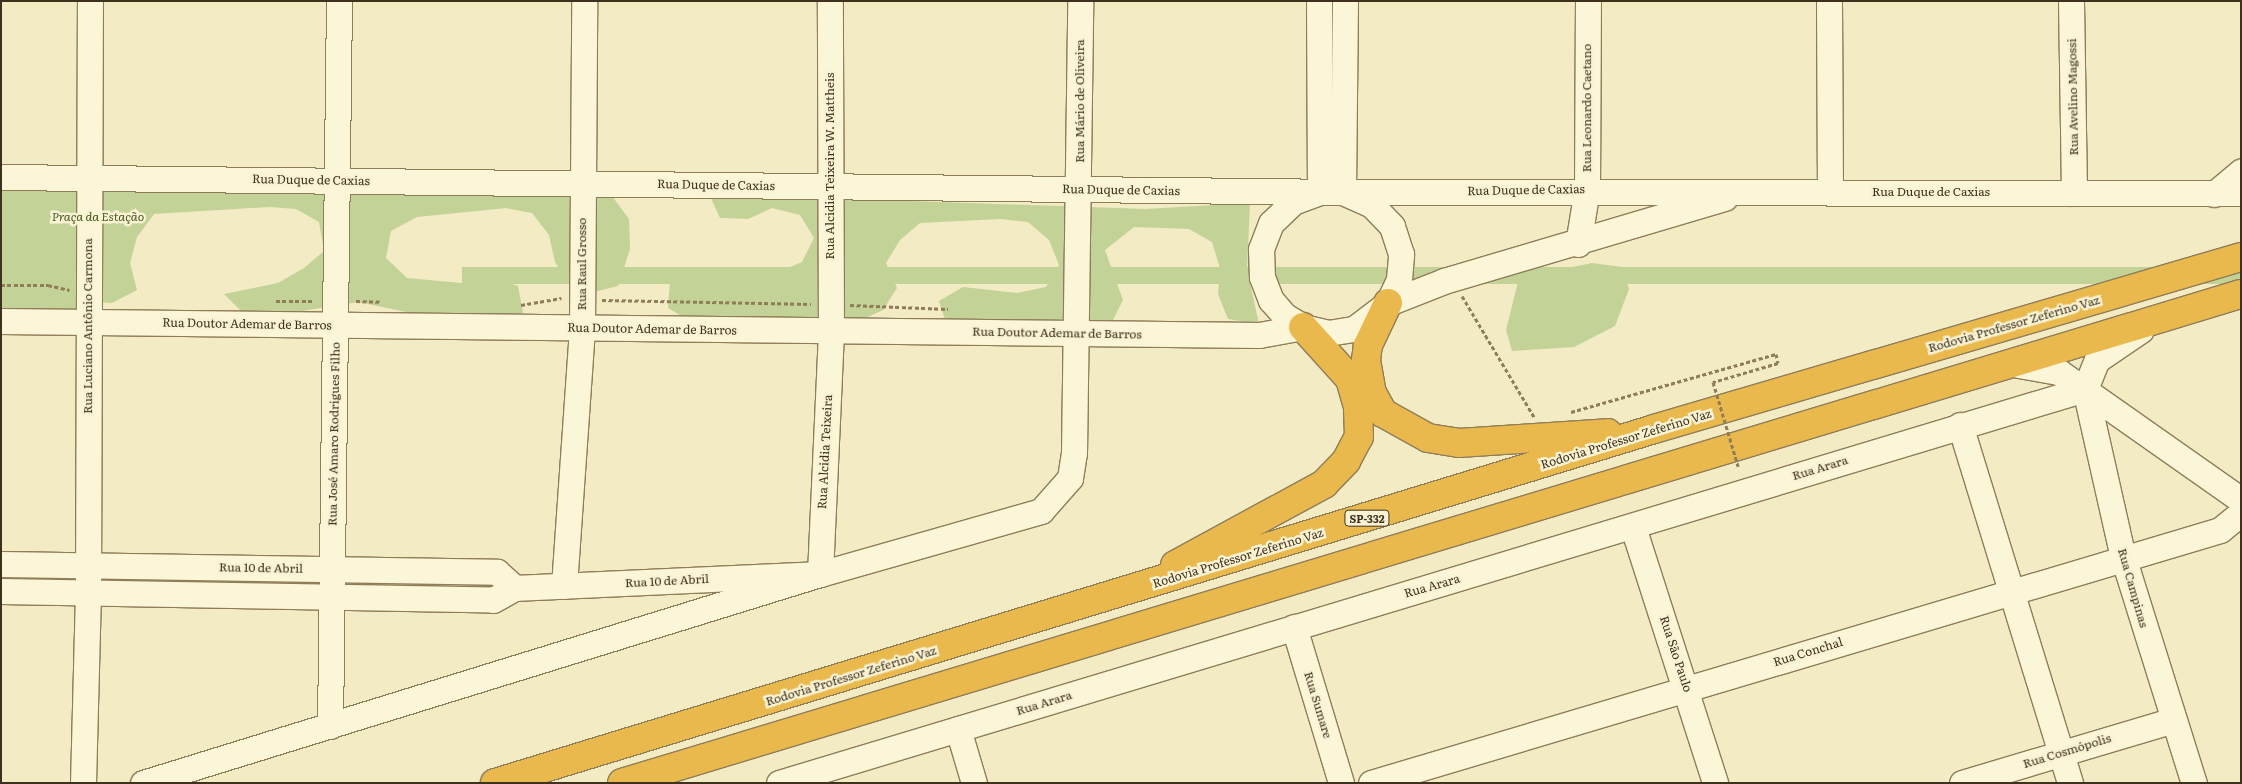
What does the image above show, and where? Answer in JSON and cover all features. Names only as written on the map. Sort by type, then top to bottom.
[{"type":"highway","name":"Rodovia Professor Zeferino Vaz","points":[[495,783],[1114,596],[1654,429],[2241,257]]},
{"type":"highway","points":[[622,783],[2241,294]]},
{"type":"highway","points":[[1388,303],[1368,345],[1366,373],[1383,412],[1428,438],[1459,443],[1654,429]]},
{"type":"highway","points":[[1114,596],[1324,484],[1346,461],[1359,437],[1358,407],[1350,379],[1303,327]]},
{"type":"street","name":"Rua Luciano Antônio Carmona","points":[[83,783],[88,592],[90,1]]},
{"type":"street","name":"Rua José Amaro Rodrigues Filho","points":[[330,726],[339,181],[339,1]]},
{"type":"street","name":"Rua Raul Grosso","points":[[564,586],[582,328],[584,1]]},
{"type":"street","name":"Rua Alcidia Teixeira W. Mattheis","points":[[830,1],[829,187],[831,331]]},
{"type":"street","name":"Rua Mário de Oliveira","points":[[820,574],[1041,512],[1058,496],[1070,478],[1074,453],[1078,333],[1080,1]]},
{"type":"street","points":[[1319,1],[1332,192]]},
{"type":"street","points":[[1332,192],[1345,1]]},
{"type":"street","name":"Rua Leonardo Caetano","points":[[1578,244],[1586,189],[1588,1]]},
{"type":"street","points":[[1829,1],[1830,191]]},
{"type":"street","name":"Rua Avelino Magossi","points":[[2071,1],[2074,193]]},
{"type":"street","points":[[2214,194],[2241,171]]},
{"type":"street","name":"Rua Duque de Caxias","points":[[1,177],[1332,192],[1586,189],[2241,193]]},
{"type":"street","points":[[1388,303],[1399,278],[1401,254],[1392,226],[1372,205],[1332,192],[1293,202],[1271,224],[1261,249],[1262,277],[1271,300],[1303,327],[1328,332],[1354,329],[1388,303],[1452,279],[1578,244],[1746,191]]},
{"type":"street","name":"Rua Doutor Ademar de Barros","points":[[1,321],[88,312],[336,325],[1259,335],[1303,327]]},
{"type":"street","points":[[2085,389],[2097,360],[2110,349],[2165,317]]},
{"type":"street","name":"Rua Alcidia Teixeira","points":[[820,574],[831,331]]},
{"type":"street","points":[[2010,363],[2050,368],[2085,389],[2241,500]]},
{"type":"street","name":"Rua Arara","points":[[779,783],[1633,526],[1960,425],[2085,389]]},
{"type":"street","name":"Rua Campinas","points":[[2085,389],[2123,557],[2194,783]]},
{"type":"street","points":[[1960,425],[2070,783]]},
{"type":"street","name":"Rua Conchal","points":[[1371,783],[2123,557],[2220,530],[2241,513]]},
{"type":"street","name":"Rua São Paulo","points":[[1633,526],[1687,688],[1715,783]]},
{"type":"street","name":"Rua 10 de Abril","points":[[1,564],[497,572],[515,588]]},
{"type":"street","points":[[143,783],[820,574]]},
{"type":"street","name":"Rua 10 de Abril","points":[[1,591],[493,600],[515,588],[820,574]]},
{"type":"street","name":"Rua Sumare","points":[[1294,627],[1341,783]]},
{"type":"street","name":"Rua Cosmópolis","points":[[1962,783],[2173,720]]},
{"type":"street","points":[[958,729],[974,783]]},
{"type":"path","points":[[1452,279],[1537,422]]},
{"type":"path","points":[[1,285],[63,287],[88,312]]},
{"type":"path","points":[[518,305],[582,297],[830,304],[956,310]]},
{"type":"path","points":[[267,301],[384,302]]},
{"type":"path","points":[[1564,414],[1776,354],[1778,363],[1713,382],[1738,466]]},
{"type":"green space","name":"Praça da Estação","points":[[1,174],[612,196],[629,219],[630,249],[618,286],[598,291],[570,285],[555,262],[549,235],[532,213],[506,208],[417,217],[391,231],[386,258],[407,278],[461,283],[488,276],[518,286],[523,313],[498,323],[416,314],[358,302],[271,316],[243,313],[224,294],[278,283],[304,268],[324,251],[319,222],[296,209],[270,207],[154,214],[137,237],[130,263],[137,290],[112,303],[84,301],[83,316],[1,311]]},
{"type":"green space","points":[[709,194],[1145,209],[1250,203],[1247,270],[1259,324],[1228,319],[1218,294],[1220,268],[1212,242],[1189,229],[1134,227],[1105,250],[1123,300],[1111,324],[947,326],[939,301],[963,287],[1017,293],[1046,287],[1059,265],[1049,240],[1028,222],[1000,219],[920,223],[900,240],[886,263],[897,288],[883,310],[859,321],[690,321],[668,308],[670,281],[694,271],[778,272],[802,262],[814,238],[800,215],[772,208],[748,219],[720,218]]},
{"type":"green space","points":[[1592,263],[1622,267],[1629,289],[1615,326],[1574,347],[1512,351],[1506,330],[1519,278]]},
{"type":"green space","points":[[462,267],[2241,267],[2241,284],[462,284]]}]
